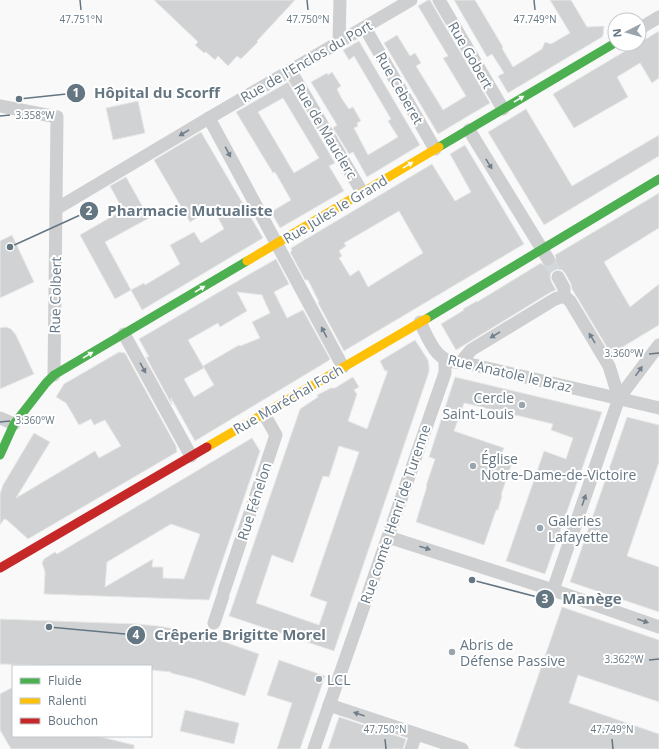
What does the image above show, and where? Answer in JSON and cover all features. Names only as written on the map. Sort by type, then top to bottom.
[{"type":"street","points":[[339,42],[340,0]]},
{"type":"street","name":"Rue de l'Enclos du Port","points":[[56,209],[411,0]]},
{"type":"street","name":"Rue Gobert","points":[[439,0],[503,109]]},
{"type":"street","points":[[647,24],[659,17]]},
{"type":"street","name":"Rue Ceberet","points":[[365,28],[436,149]]},
{"type":"street","name":"Rue Jules le Grand","points":[[54,376],[607,48]]},
{"type":"street","name":"Rue de Mauclerc","points":[[290,70],[362,192]]},
{"type":"street","name":"Rue Colbert","points":[[0,106],[57,117],[54,376]]},
{"type":"street","points":[[209,118],[343,367]]},
{"type":"street","points":[[468,130],[545,254]]},
{"type":"street","name":"Rue Maréchal Foch","points":[[0,568],[420,322],[545,254],[659,179]]},
{"type":"street","points":[[558,277],[564,288],[564,296]]},
{"type":"street","points":[[461,362],[470,350],[555,299],[564,296]]},
{"type":"street","points":[[564,296],[570,301],[608,366],[619,398]]},
{"type":"street","name":"Rue Anatole le Braz","points":[[420,322],[436,352],[444,360],[455,363],[461,362],[659,408]]},
{"type":"street","points":[[124,334],[191,456]]},
{"type":"street","points":[[553,590],[619,398],[659,345]]},
{"type":"street","name":"Rue comte Henri de Turenne","points":[[314,749],[445,373],[444,360]]},
{"type":"street","points":[[0,455],[14,424],[46,383],[54,376]]},
{"type":"street","name":"Rue Fénelon","points":[[214,623],[276,435],[264,414]]},
{"type":"street","points":[[0,418],[14,424]]},
{"type":"street","points":[[388,537],[553,590],[659,627]]},
{"type":"street","points":[[329,705],[462,749]]},
{"type":"street","points":[[411,749],[416,734]]},
{"type":"building","points":[[154,0],[295,0],[241,59],[237,56],[228,66],[218,56],[215,60],[195,45],[198,42]]},
{"type":"building","points":[[430,0],[490,103],[438,134],[384,43],[397,35],[410,56],[415,53],[421,63],[416,66],[443,110],[466,96],[443,58],[448,56],[418,6]]},
{"type":"building","points":[[454,0],[475,0],[513,67],[542,49],[545,42],[551,44],[570,33],[550,0],[571,0],[587,27],[604,26],[603,35],[508,93],[498,76],[504,73],[492,54],[487,57]]},
{"type":"building","points":[[659,31],[659,78],[652,83],[640,63],[617,77],[628,97],[574,128],[553,94],[624,52],[647,52],[647,38]]},
{"type":"building","points":[[359,41],[420,145],[367,177],[353,152],[349,154],[333,128],[337,125],[311,82],[327,73],[328,75],[332,72],[341,86],[337,89],[342,99],[349,109],[353,107],[361,121],[357,123],[358,126],[354,128],[368,155],[398,137],[388,121],[391,119],[354,56],[349,60],[343,50]]},
{"type":"building","points":[[288,82],[335,163],[329,166],[344,191],[280,228],[271,212],[291,200],[275,172],[273,173],[236,112]],"holes":[[[283,98],[319,158],[294,173],[258,112]]]},
{"type":"building","points":[[138,101],[145,133],[113,140],[106,108]]},
{"type":"building","points":[[526,109],[572,186],[659,135],[659,156],[544,225],[488,132]]},
{"type":"building","points":[[201,132],[263,238],[142,310],[131,290],[144,283],[145,285],[180,264],[170,245],[194,232],[201,243],[224,229],[213,208],[190,222],[154,160]]},
{"type":"building","points":[[465,145],[524,244],[344,351],[318,303],[319,302],[308,280],[305,280],[290,252],[292,251],[291,248],[432,164],[455,201],[471,192],[450,154]],"holes":[[[399,211],[423,253],[368,287],[359,270],[350,276],[339,258],[342,256],[339,251],[346,246],[344,243]]]},
{"type":"building","points":[[126,177],[149,218],[105,242],[131,290],[115,299],[80,235],[123,210],[110,186]]},
{"type":"building","points":[[659,193],[659,228],[604,262],[630,307],[659,284],[659,325],[611,354],[572,289],[565,273],[558,269],[554,270],[550,276],[556,290],[456,350],[441,324],[464,310],[463,309],[541,263],[545,266],[552,266],[556,259],[555,255]]},
{"type":"building","points":[[12,235],[34,282],[0,298],[0,241]]},
{"type":"building","points":[[276,259],[289,284],[274,292],[287,318],[303,310],[330,359],[195,441],[171,398],[172,405],[146,357],[149,357],[139,339]],"holes":[[[237,292],[262,295],[270,313],[252,322],[260,338],[240,346],[239,345],[203,366],[214,385],[194,397],[184,379],[204,368],[188,340],[218,323],[220,327],[247,311]]]},
{"type":"building","points":[[6,327],[11,329],[16,335],[34,374],[0,389],[0,328]]},
{"type":"building","points":[[415,340],[428,360],[429,372],[334,651],[229,616],[300,409],[318,397],[317,395],[331,388],[335,388],[353,377],[359,387],[354,390],[357,394],[348,421],[367,429],[387,373],[387,370],[385,371],[380,361]],"holes":[[[339,446],[359,452],[310,596],[327,602],[319,625],[256,603],[272,555],[293,563],[323,476],[329,477]]]},
{"type":"building","points":[[119,352],[125,353],[176,446],[177,452],[28,539],[7,520],[4,519],[0,525],[0,494],[3,485],[34,433],[50,442],[16,498],[95,451],[99,458],[121,446],[105,420],[94,425],[91,419],[79,425],[66,403],[56,397],[64,384]]},
{"type":"building","points":[[455,377],[602,412],[545,574],[506,561],[544,451],[566,459],[573,438],[551,430],[553,424],[464,403],[454,431],[504,448],[501,455],[513,460],[501,495],[498,510],[496,510],[484,545],[416,522],[435,459],[429,457]]},
{"type":"building","points":[[627,417],[659,425],[659,462],[627,556],[659,567],[659,612],[570,582]]},
{"type":"building","points":[[252,438],[260,451],[209,600],[44,594],[45,572],[42,563],[44,559],[55,552],[57,554]],"holes":[[[171,524],[200,534],[184,579],[163,578],[163,567],[152,567],[153,559],[105,587],[107,562]]]},
{"type":"building","points":[[562,607],[659,640],[659,702],[578,675],[569,703],[659,734],[659,749],[522,749],[514,746]]},
{"type":"building","points":[[0,619],[158,626],[202,634],[259,654],[245,696],[171,672],[152,670],[152,665],[0,664]]},
{"type":"building","points":[[279,660],[325,676],[300,749],[277,749],[292,703],[267,695]]},
{"type":"building","points":[[12,688],[12,737],[101,737],[134,745],[134,749],[11,749],[0,730],[0,694]]},
{"type":"building","points":[[185,710],[239,723],[234,744],[180,731]]},
{"type":"building","points":[[339,717],[406,739],[403,749],[328,749]]},
{"type":"tunnel","points":[[548,259],[558,277]]},
{"type":"traffic: fast","points":[[439,147],[607,48]]},
{"type":"traffic: fast","points":[[426,319],[659,179]]},
{"type":"traffic: fast","points":[[0,455],[14,424],[54,375],[247,261]]},
{"type":"traffic: slow","points":[[247,261],[439,147]]},
{"type":"traffic: slow","points":[[207,447],[426,319]]},
{"type":"traffic: jam","points":[[0,568],[207,447]]},
{"type":"place","name":"Hôpital du Scorff","points":[[19,99]]},
{"type":"place","name":"Pharmacie Mutualiste","points":[[10,247]]},
{"type":"place","name":"Cercle Saint-Louis","points":[[522,405]]},
{"type":"place","name":"Église Notre-Dame-de-Victoire","points":[[473,466]]},
{"type":"place","name":"Galeries Lafayette","points":[[540,528]]},
{"type":"place","name":"Manège","points":[[472,580]]},
{"type":"place","name":"Crêperie Brigitte Morel","points":[[49,627]]},
{"type":"place","name":"Abris de Défense Passive","points":[[452,652]]},
{"type":"place","name":"LCL","points":[[319,679]]}]
